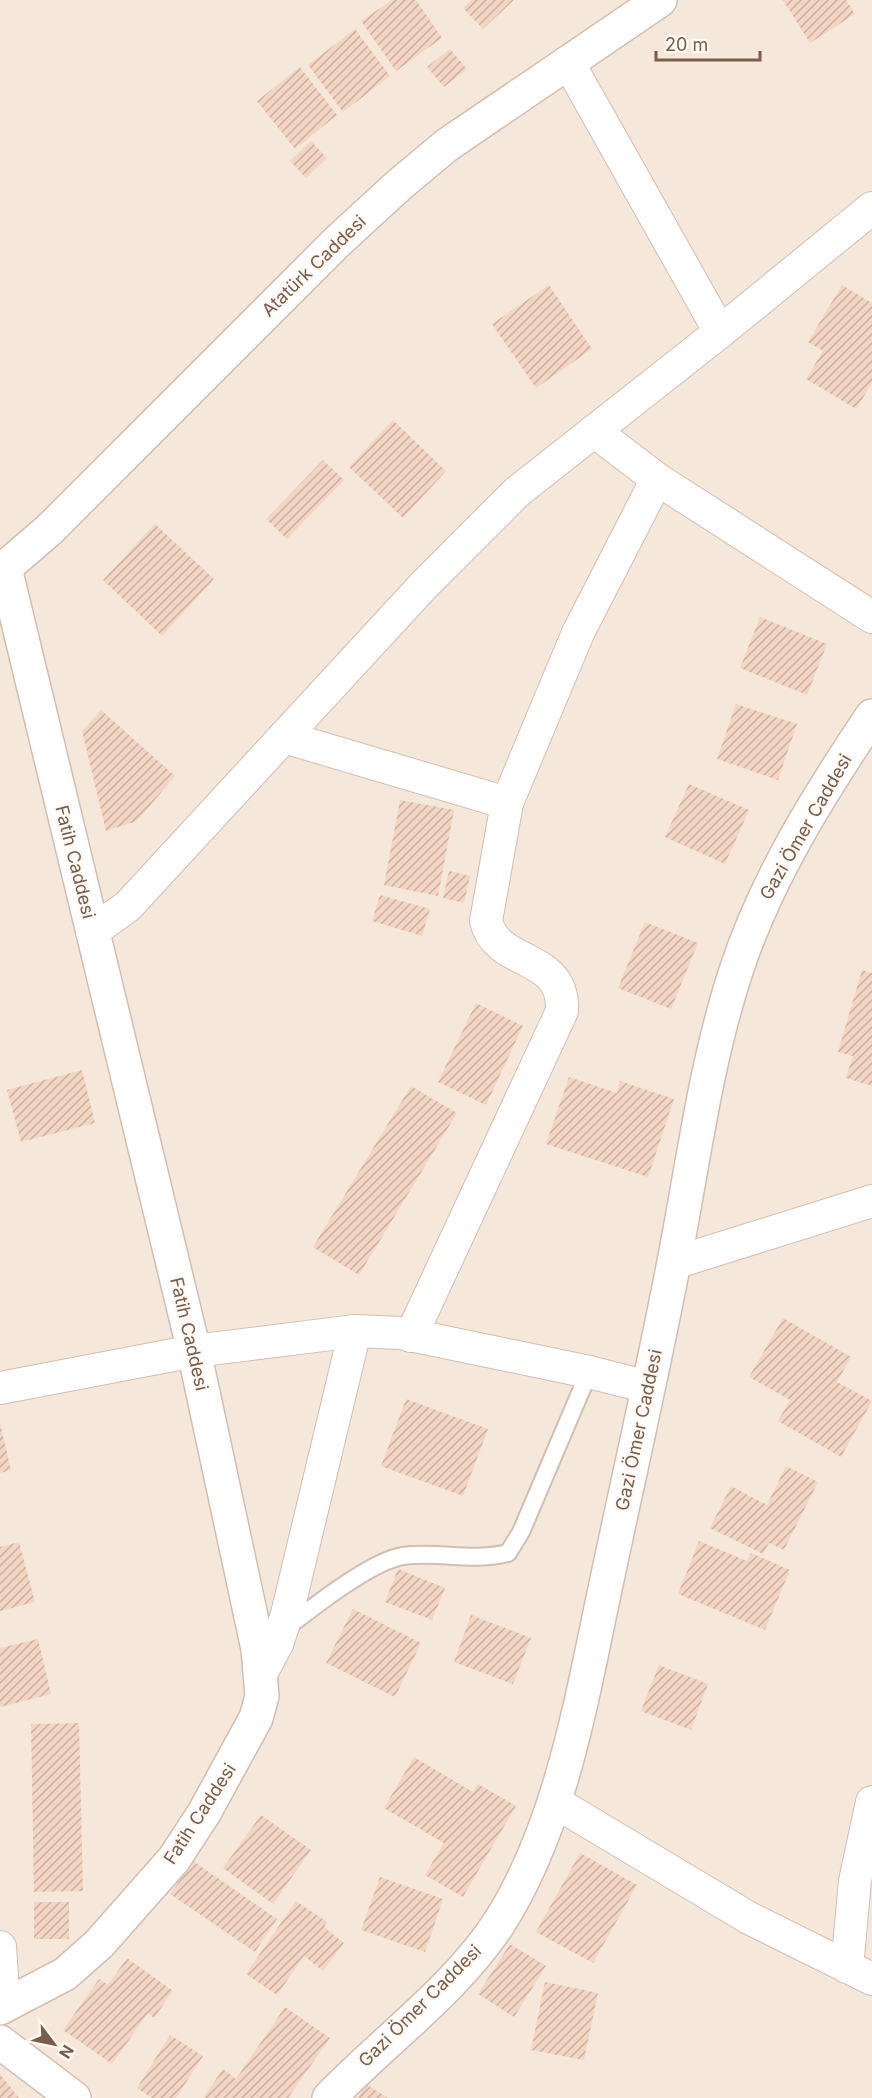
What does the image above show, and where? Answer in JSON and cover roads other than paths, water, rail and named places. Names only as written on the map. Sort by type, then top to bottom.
[{"type":"street","name":"Atatürk Caddesi","points":[[2,570],[82,498],[241,338],[399,185],[447,145],[660,0]]},
{"type":"street","points":[[568,62],[720,332]]},
{"type":"street","points":[[92,932],[128,906],[476,531],[517,492],[720,332],[872,208]]},
{"type":"street","points":[[594,431],[657,480],[872,617]]},
{"type":"street","points":[[411,1335],[562,1011],[563,996],[559,984],[542,969],[498,943],[489,934],[486,921],[507,803],[578,633],[657,480]]},
{"type":"street","name":"Fatih Caddesi","points":[[2,570],[194,1351],[261,1672],[262,1696],[256,1718],[204,1813],[174,1860],[99,1944],[65,1974],[2,2006]]},
{"type":"street","name":"Gazi Ömer Caddesi","points":[[329,2098],[466,1965],[498,1924],[525,1874],[555,1802],[595,1635],[648,1387],[674,1263],[714,1047],[736,970],[760,907],[798,834],[872,716]]},
{"type":"street","points":[[284,736],[507,803]]},
{"type":"street","points":[[674,1263],[872,1201]]},
{"type":"street","points":[[261,1672],[281,1631],[355,1331]]},
{"type":"street","points":[[0,1388],[194,1351],[355,1331],[411,1335],[589,1372],[648,1387]]},
{"type":"street","points":[[555,1802],[750,1918],[860,1973],[855,1881],[872,1802]]},
{"type":"street","points":[[0,1947],[2,2006]]},
{"type":"street","points":[[0,2042],[74,2098]]},
{"type":"lane","points":[[281,1631],[373,1568],[402,1556],[488,1558],[508,1553],[521,1532],[589,1372]]}]
